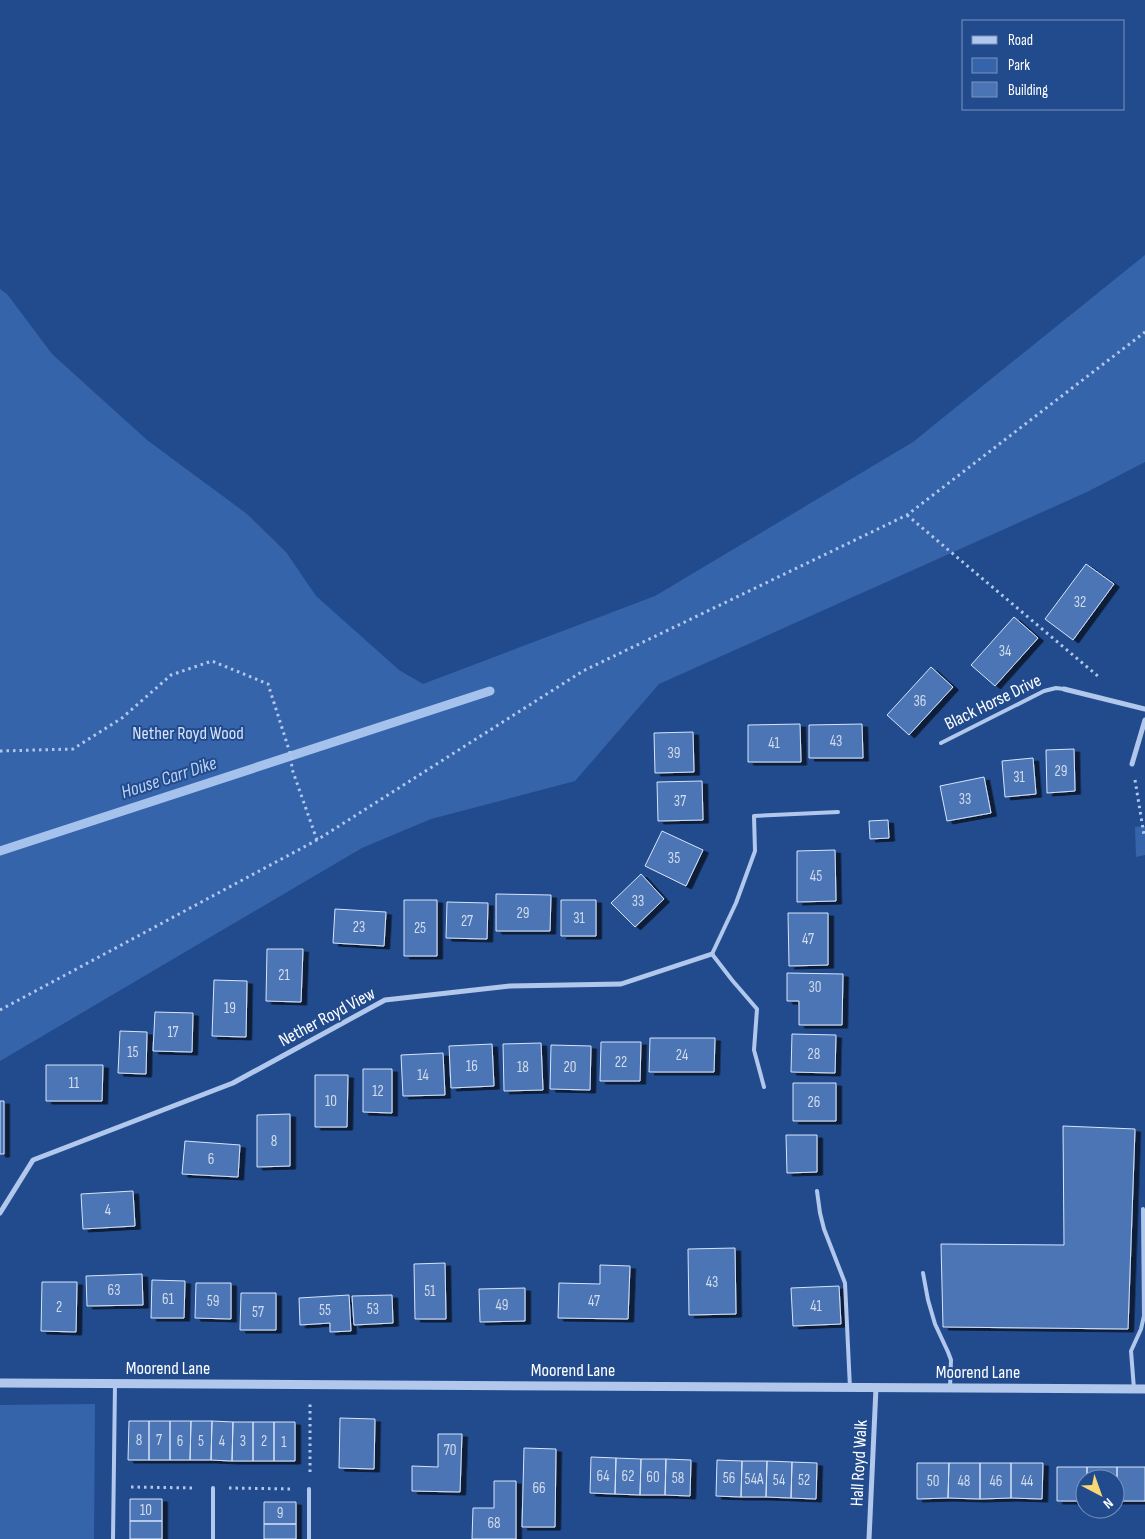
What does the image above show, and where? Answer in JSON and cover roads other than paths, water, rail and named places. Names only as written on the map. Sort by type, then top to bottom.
[{"type":"street","name":"Black Horse Drive","points":[[1064,689],[1145,709]]},
{"type":"street","points":[[1132,764],[1145,720]]},
{"type":"street","name":"Nether Royd View","points":[[0,1213],[34,1160],[234,1083],[385,1000],[510,986],[621,984],[712,954]]},
{"type":"street","name":"Moorend Lane","points":[[0,1383],[1145,1389]]},
{"type":"street","name":"Hall Royd Walk","points":[[869,1539],[876,1388]]},
{"type":"lane","name":"Black Horse Drive","points":[[941,743],[1044,691],[1056,688],[1064,689]]},
{"type":"lane","points":[[764,1087],[754,1050],[756,1009],[712,954],[736,903],[755,851],[754,816],[838,812]]},
{"type":"lane","points":[[817,1191],[824,1230],[845,1283],[850,1388]]},
{"type":"lane","points":[[1134,1389],[1131,1351],[1141,1329],[1144,1316],[1143,1209]]},
{"type":"lane","points":[[923,1273],[935,1324],[951,1360],[950,1388]]},
{"type":"lane","points":[[113,1539],[114,1384]]},
{"type":"lane","points":[[213,1488],[213,1539]]},
{"type":"lane","points":[[309,1490],[309,1539]]},
{"type":"waterway","name":"House Carr Dike","points":[[0,851],[490,691]]},
{"type":"park label","name":"Nether Royd Wood","points":[[188,733]]}]
